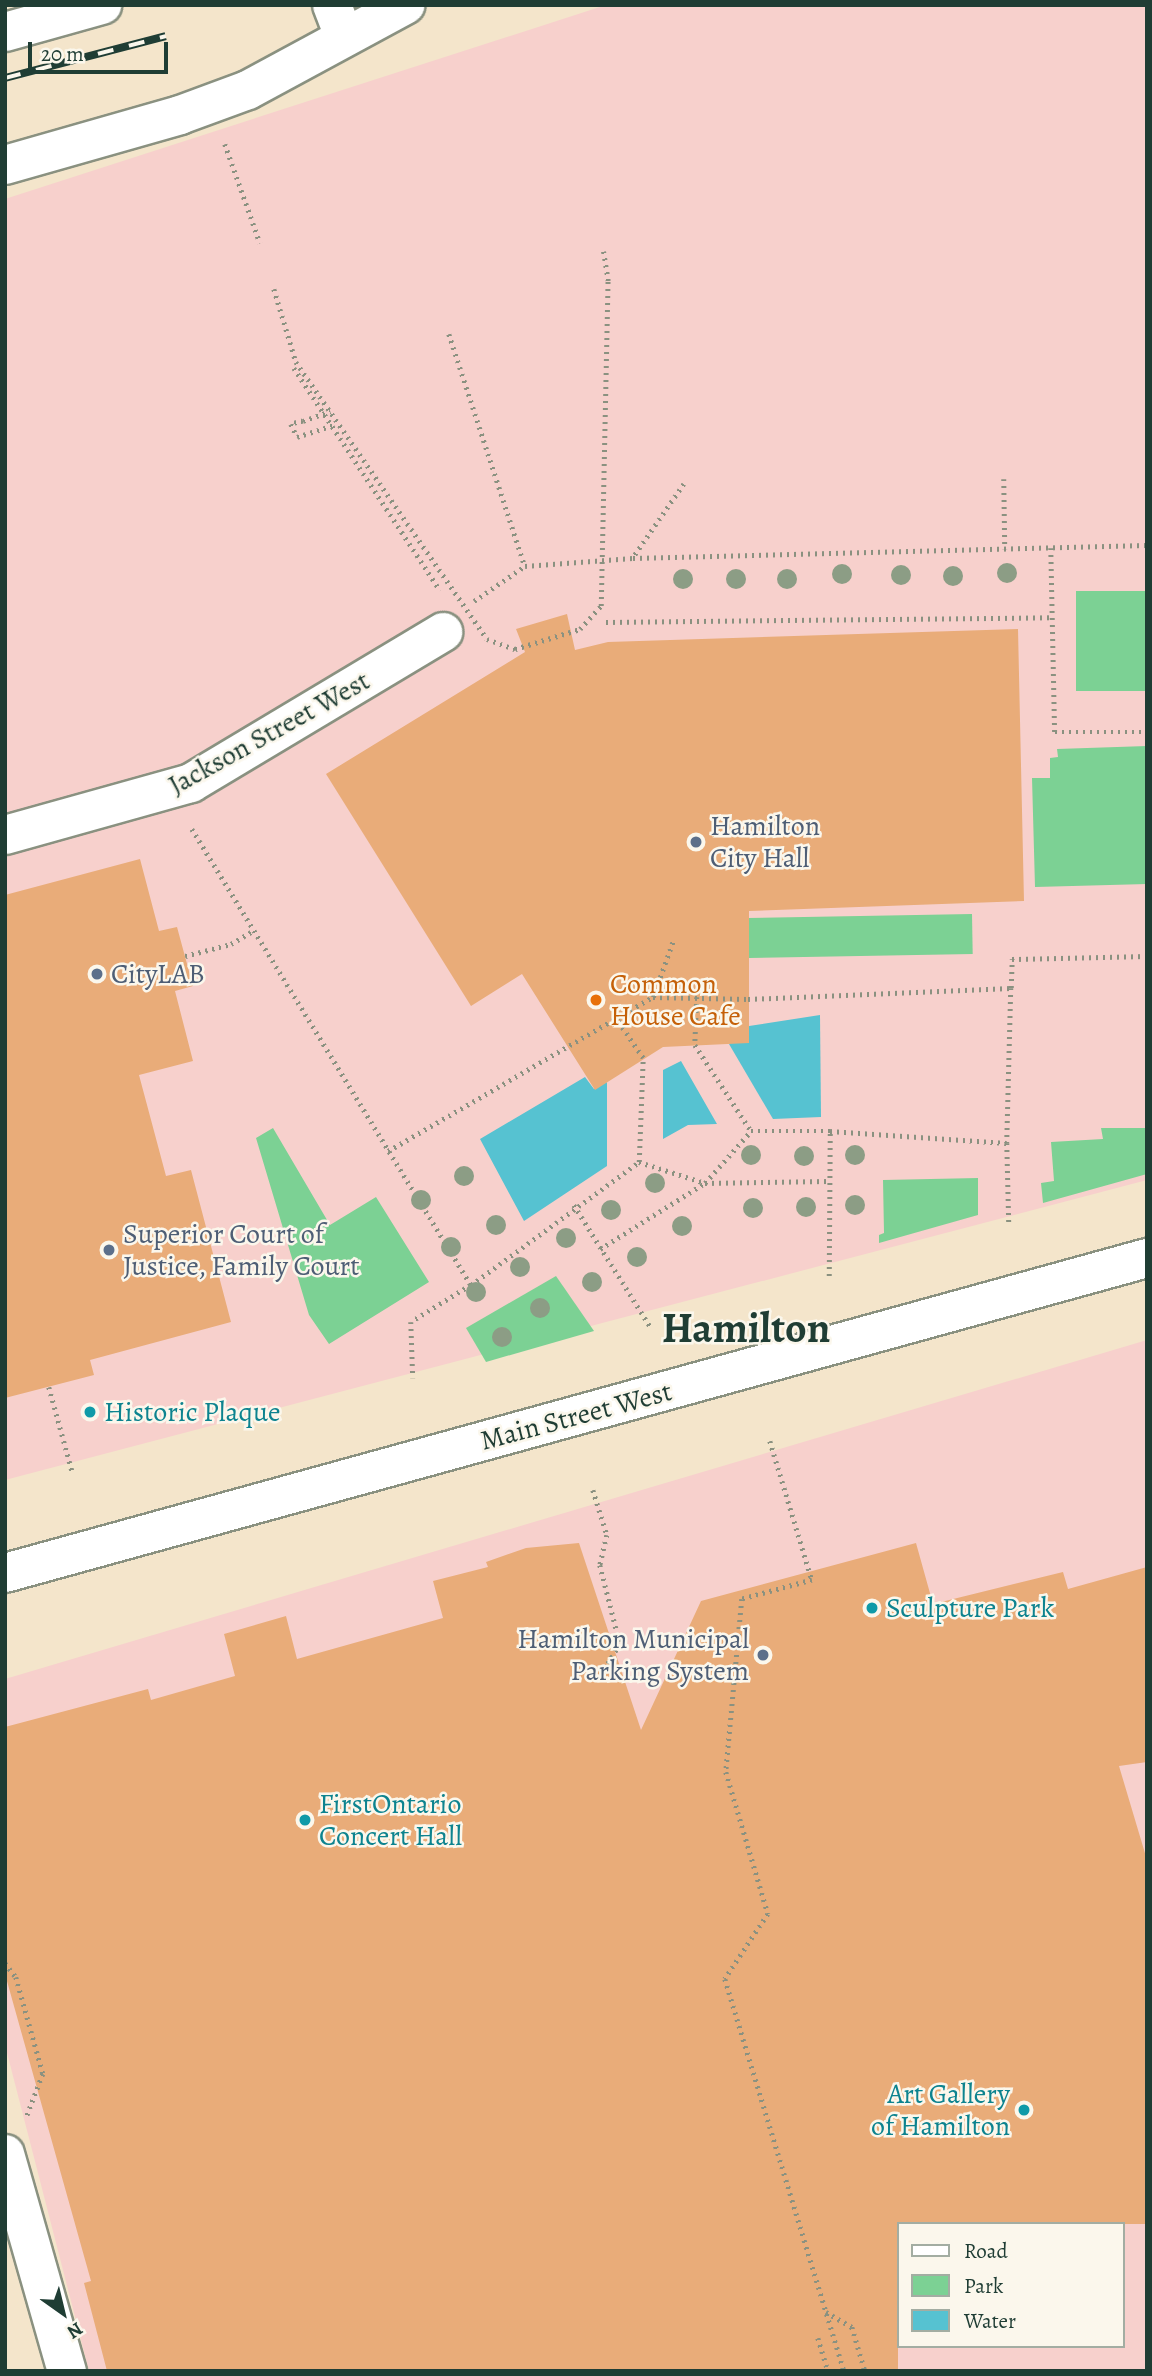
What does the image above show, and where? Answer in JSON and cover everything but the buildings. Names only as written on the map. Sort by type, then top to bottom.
[{"type":"street","points":[[5,32],[102,5]]},
{"type":"street","points":[[5,165],[248,90],[338,21],[405,5]]},
{"type":"street","name":"Jackson Street West","points":[[5,835],[171,791],[450,623]]},
{"type":"street","name":"Main Street West","points":[[5,1573],[1147,1258]]},
{"type":"street","points":[[18,2142],[67,2371]]},
{"type":"path","points":[[211,103],[260,243]]},
{"type":"path","points":[[295,365],[330,411],[487,639],[514,649],[580,629],[601,606],[608,281],[603,251]]},
{"type":"path","points":[[274,289],[295,365],[442,592]]},
{"type":"path","points":[[449,334],[525,566]]},
{"type":"path","points":[[330,411],[291,424],[297,437],[335,425]]},
{"type":"path","points":[[1004,479],[1005,549]]},
{"type":"path","points":[[633,558],[684,484]]},
{"type":"path","points":[[450,623],[525,566],[633,558],[1147,545]]},
{"type":"path","points":[[1051,548],[1055,732],[1147,732]]},
{"type":"path","points":[[606,622],[1052,617]]},
{"type":"path","points":[[171,791],[253,931],[471,1285]]},
{"type":"path","points":[[185,956],[231,944],[253,931]]},
{"type":"path","points":[[653,997],[673,941]]},
{"type":"path","points":[[1009,1225],[1007,1143],[1012,959],[1147,956]]},
{"type":"path","points":[[388,1151],[653,997],[1011,988]]},
{"type":"path","points":[[697,997],[695,1045],[751,1131]]},
{"type":"path","points":[[617,1020],[643,1058],[639,1162]]},
{"type":"path","points":[[600,1248],[705,1183],[751,1131],[830,1131],[1007,1143]]},
{"type":"path","points":[[829,1276],[830,1131]]},
{"type":"path","points":[[639,1162],[705,1183],[829,1181]]},
{"type":"path","points":[[414,1378],[411,1322],[471,1285],[574,1205],[639,1162]]},
{"type":"path","points":[[574,1205],[650,1326]]},
{"type":"path","points":[[49,1387],[73,1474]]},
{"type":"path","points":[[770,1441],[811,1580],[742,1599],[726,1772],[768,1914],[725,1979],[844,2371]]},
{"type":"path","points":[[593,1490],[607,1535],[600,1564],[620,1644],[598,1680]]},
{"type":"path","points":[[5,1963],[16,1977],[43,2074],[18,2142]]},
{"type":"path","points":[[826,2312],[852,2327],[865,2371]]},
{"type":"path","points":[[818,2338],[828,2371]]},
{"type":"shaded area","points":[[606,5],[1147,5],[1147,1180],[5,1480],[5,199]]},
{"type":"shaded area","points":[[1147,1340],[1147,2371],[89,2371],[5,2045],[5,1679]]},
{"type":"green space","points":[[1076,591],[1147,591],[1147,691],[1076,691]]},
{"type":"green space","points":[[1147,746],[1147,884],[1035,887],[1032,778],[1050,778],[1050,758],[1058,757],[1057,749]]},
{"type":"green space","points":[[972,914],[973,954],[749,958],[748,918]]},
{"type":"green space","points":[[273,1128],[330,1225],[376,1197],[429,1282],[329,1344],[309,1315],[256,1138]]},
{"type":"green space","points":[[1101,1128],[1147,1128],[1147,1174],[1043,1203],[1041,1183],[1054,1181],[1051,1142],[1103,1139]]},
{"type":"green space","points":[[978,1178],[978,1215],[879,1243],[879,1235],[884,1233],[883,1180]]},
{"type":"green space","points":[[556,1276],[594,1331],[486,1362],[466,1328]]},
{"type":"water","points":[[820,1015],[821,1117],[773,1119],[729,1044],[749,1026]]},
{"type":"water","points":[[681,1061],[717,1124],[688,1125],[663,1139],[663,1070]]},
{"type":"water","points":[[585,1077],[594,1089],[607,1082],[607,1166],[524,1221],[480,1139]]},
{"type":"railway","points":[[5,78],[166,36]]},
{"type":"place","name":"Hamilton City Hall","points":[[696,842]]},
{"type":"place","name":"CityLAB","points":[[97,974]]},
{"type":"place","name":"Common House Cafe","points":[[596,1000]]},
{"type":"place","name":"Superior Court of Justice, Family Court","points":[[109,1250]]},
{"type":"place","name":"Historic Plaque","points":[[90,1412]]},
{"type":"place","name":"Sculpture Park","points":[[872,1608]]},
{"type":"place","name":"Hamilton Municipal Parking System","points":[[763,1655]]},
{"type":"place","name":"FirstOntario Concert Hall","points":[[305,1820]]},
{"type":"place","name":"Art Gallery of Hamilton","points":[[1024,2110]]},
{"type":"district","name":"Hamilton","points":[[746,1328]]}]
